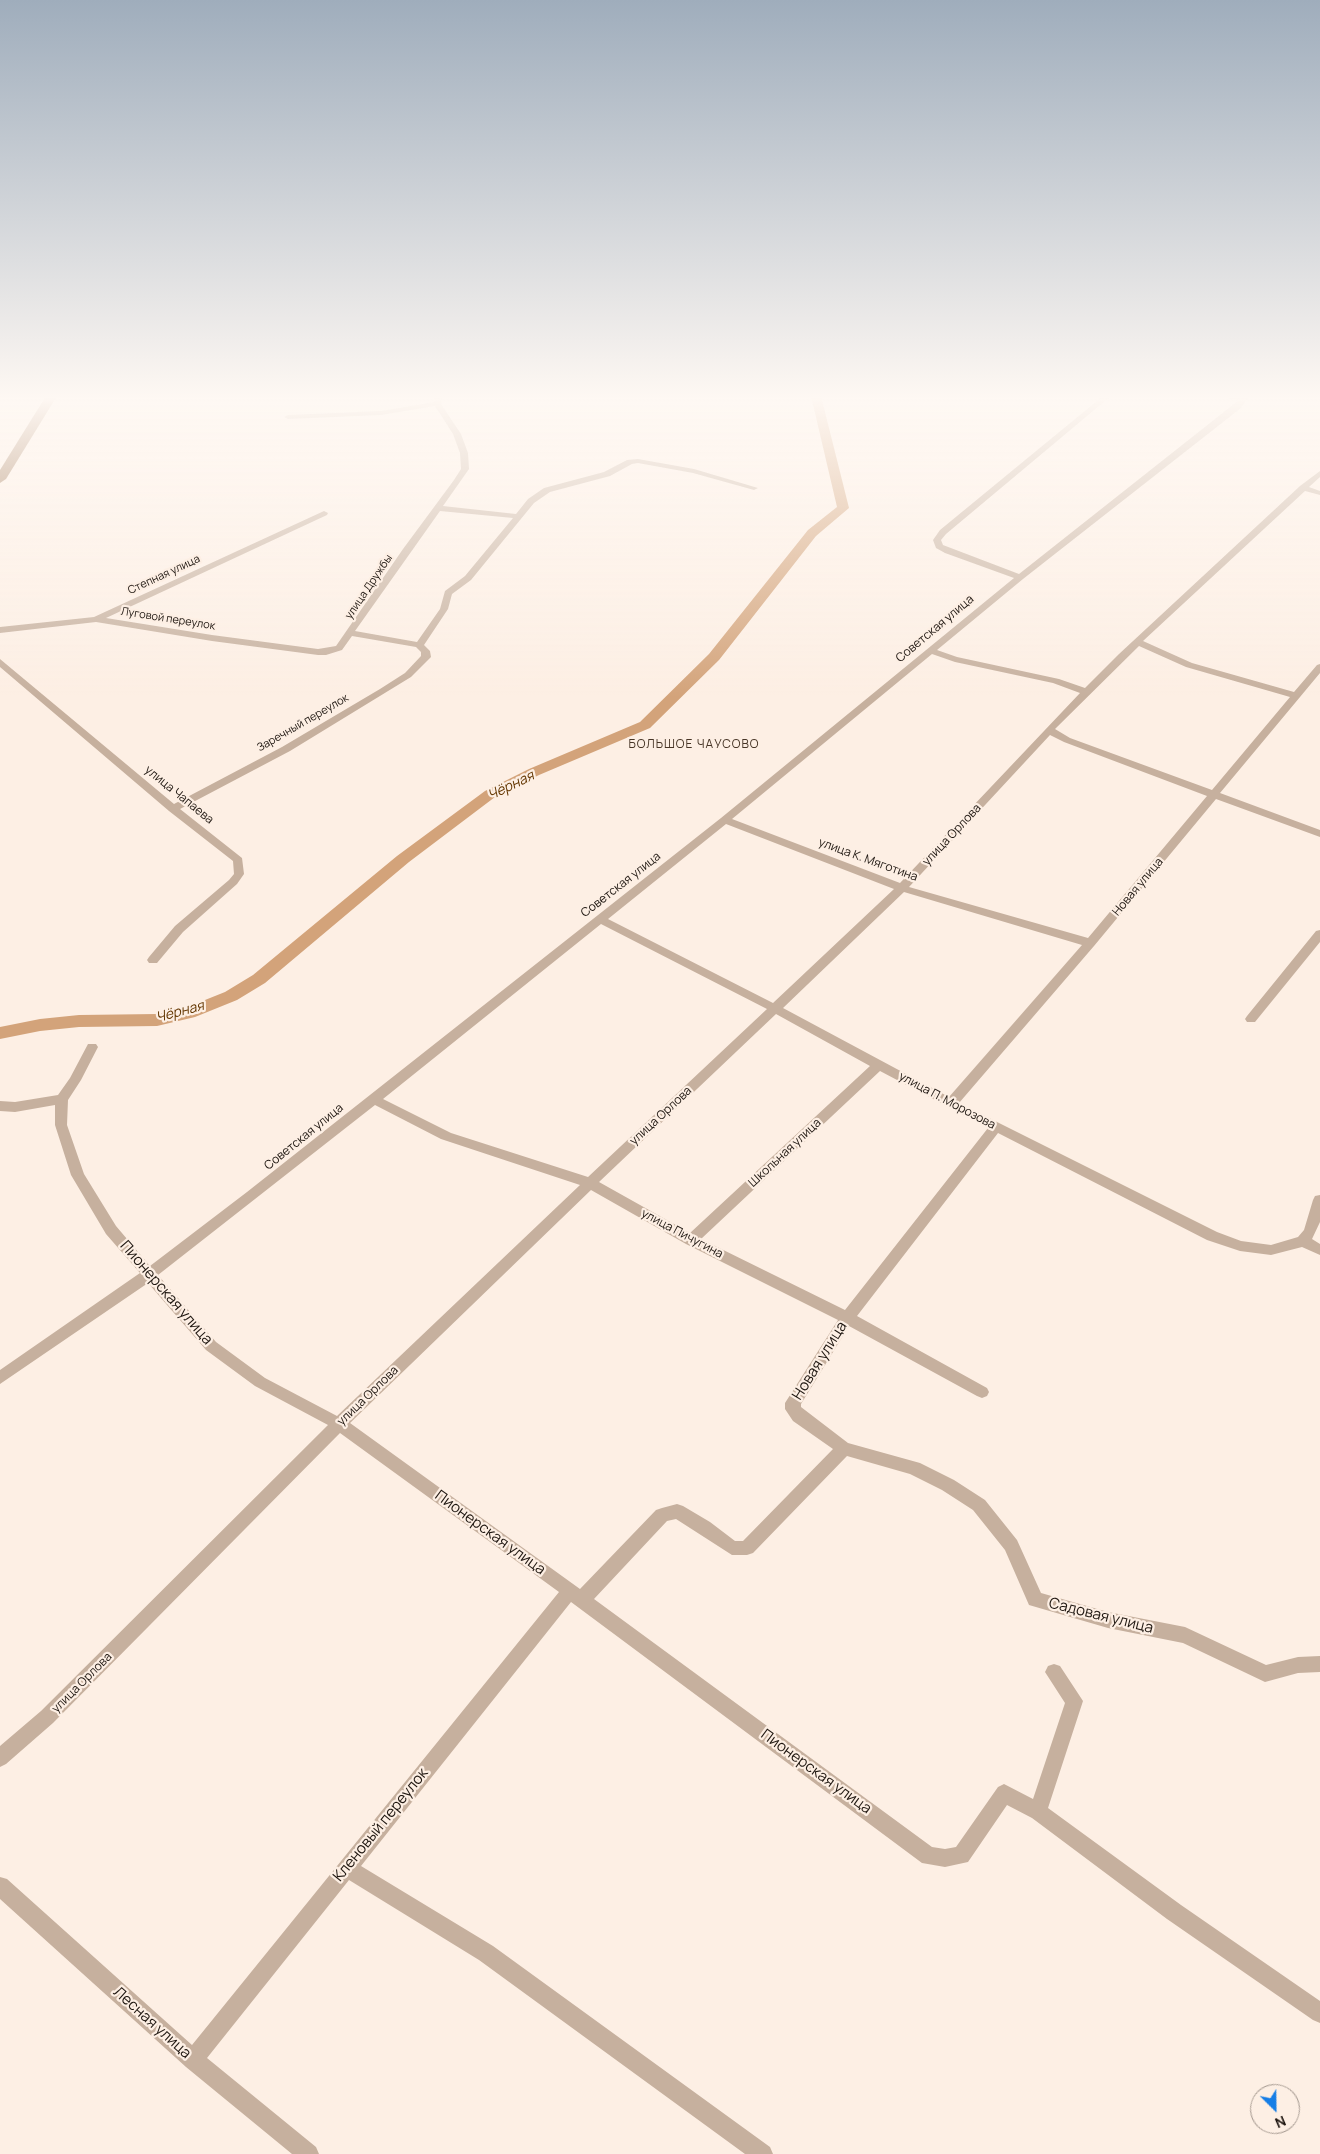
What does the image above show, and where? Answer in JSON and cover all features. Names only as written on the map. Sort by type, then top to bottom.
[{"type":"street","name":"улица Дружбы","points":[[333,650],[344,644],[406,551],[446,497]]},
{"type":"street","points":[[351,633],[419,645],[444,609],[448,593],[468,578],[517,516],[538,497]]},
{"type":"street","points":[[986,497],[943,532],[937,540],[940,546],[948,551],[1020,577]]},
{"type":"street","name":"Советская улица","points":[[0,1378],[148,1275],[252,1196],[726,820],[1020,577],[1123,497]]},
{"type":"street","name":"улица Орлова","points":[[0,1758],[54,1710],[340,1424],[590,1182],[776,1009],[902,888],[1086,692],[1294,497]]},
{"type":"street","points":[[438,508],[517,516]]},
{"type":"street","name":"Степная улица","points":[[96,619],[324,513]]},
{"type":"street","name":"Луговой переулок","points":[[0,630],[96,619],[309,651],[326,652],[333,650]]},
{"type":"street","points":[[1138,642],[1189,665],[1296,696]]},
{"type":"street","name":"Заречный переулок","points":[[173,809],[286,749],[395,683],[426,657],[425,651],[419,645]]},
{"type":"street","points":[[930,651],[955,659],[1056,681],[1086,692]]},
{"type":"street","name":"улица Чапаева","points":[[0,662],[173,809],[238,860],[239,874],[179,929],[153,960]]},
{"type":"street","name":"Новая улица","points":[[951,1104],[1215,796],[1320,667]]},
{"type":"street","points":[[1049,730],[1067,740],[1320,834]]},
{"type":"street","name":"улица К. Мяготина","points":[[726,820],[902,888],[1090,943]]},
{"type":"street","name":"улица П. Морозова","points":[[600,920],[776,1009],[951,1104],[1212,1236],[1240,1246],[1271,1250],[1303,1241]]},
{"type":"street","points":[[1251,1019],[1320,934]]},
{"type":"street","points":[[0,1106],[14,1107],[62,1099],[75,1080],[92,1047]]},
{"type":"street","name":"Школьная улица","points":[[691,1240],[879,1065]]},
{"type":"street","name":"Пионерская улица","points":[[62,1099],[61,1125],[78,1175],[111,1230],[211,1346],[260,1382],[340,1424],[576,1595],[929,1856],[946,1858],[961,1855],[1004,1793],[1038,1812]]},
{"type":"street","name":"улица Пичугина","points":[[373,1099],[446,1136],[590,1182],[691,1240],[848,1318],[982,1392]]},
{"type":"street","name":"Новая улица","points":[[844,1448],[798,1416],[793,1409],[793,1403],[848,1318],[996,1126]]},
{"type":"street","points":[[1320,1200],[1310,1232],[1303,1241],[1320,1250]]},
{"type":"street","points":[[576,1595],[662,1515],[678,1511],[732,1548],[747,1548],[844,1448]]},
{"type":"street","name":"Садовая улица","points":[[844,1448],[914,1468],[948,1485],[979,1505],[1011,1545],[1035,1599],[1108,1620],[1186,1635],[1265,1674],[1298,1665],[1320,1664]]},
{"type":"street","name":"Кленовый переулок","points":[[193,2060],[347,1868],[576,1595]]},
{"type":"street","points":[[1054,1672],[1074,1701],[1038,1812],[1182,1917],[1320,2013]]},
{"type":"street","points":[[347,1868],[486,1953],[763,2154]]},
{"type":"street","name":"Лесная улица","points":[[0,1886],[193,2060],[309,2154]]},
{"type":"waterway","name":"Чёрная","points":[[0,1033],[40,1025],[79,1021],[157,1020],[189,1013],[231,996],[259,979],[403,859],[490,794],[534,772],[645,725],[714,657],[812,533],[843,508],[840,497]]},
{"type":"district","name":"БОЛЬШОЕ ЧАУСОВО","points":[[694,745]]}]
